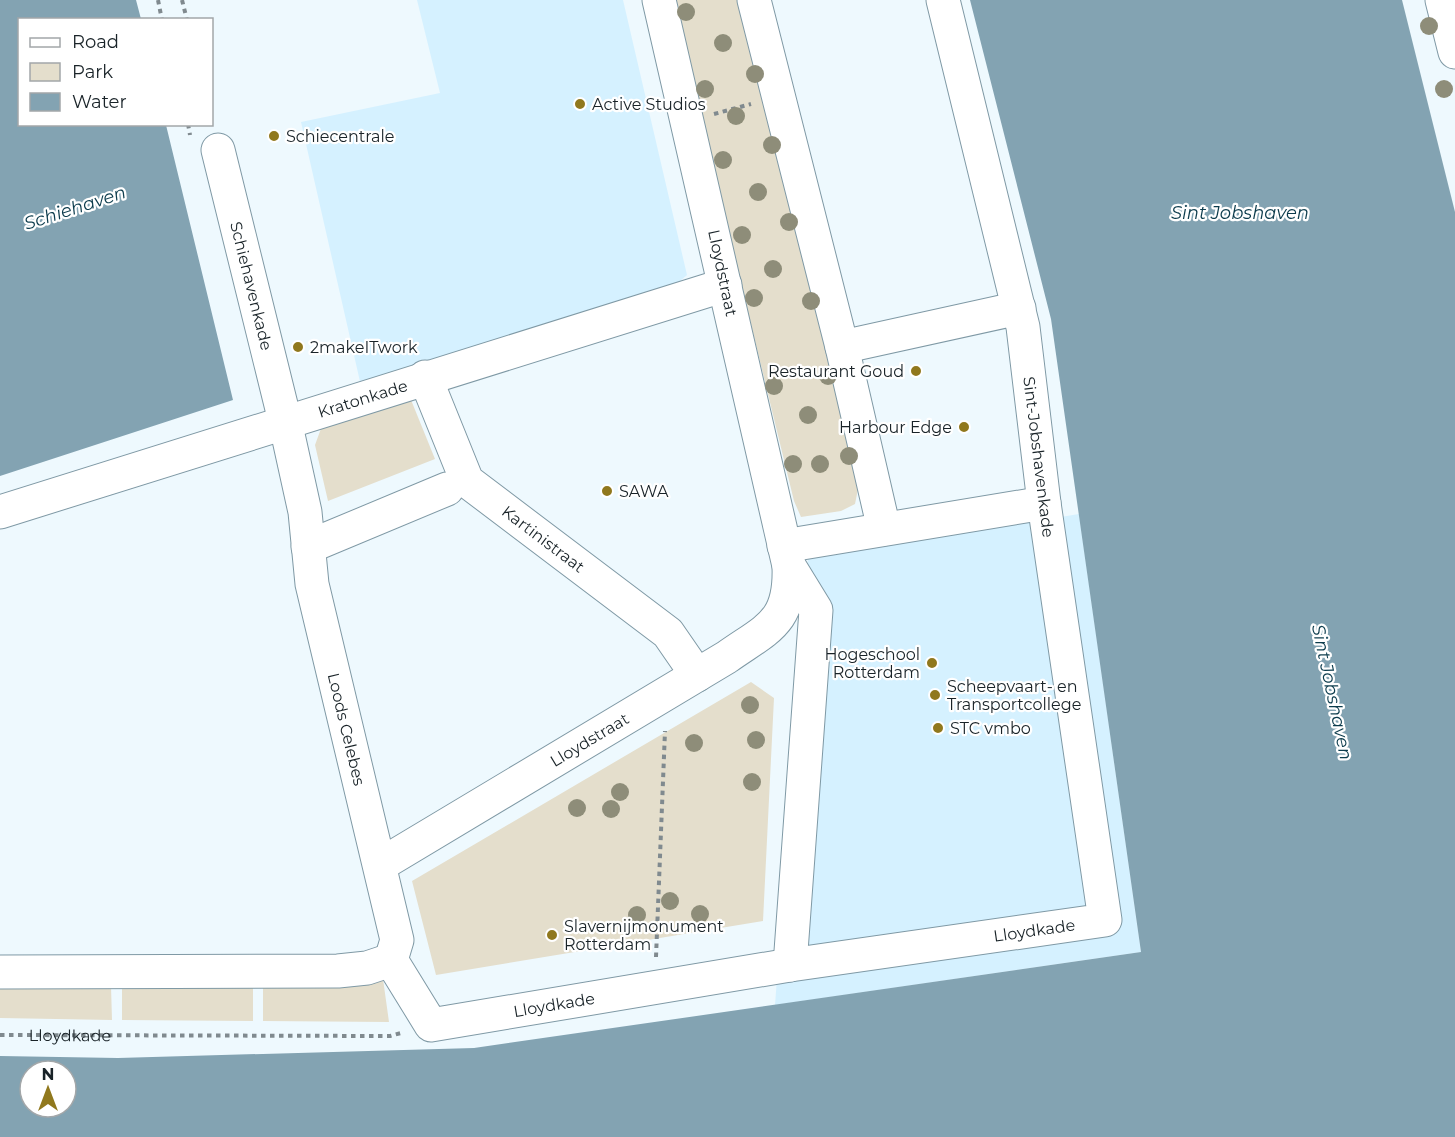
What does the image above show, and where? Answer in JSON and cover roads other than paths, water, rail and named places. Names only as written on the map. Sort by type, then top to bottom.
[{"type":"street","name":"Lloydstraat","points":[[380,865],[698,675],[777,623],[789,597],[787,556],[659,0]]},
{"type":"street","points":[[754,0],[842,347],[884,529]]},
{"type":"street","name":"Sint-Jobshavenkade","points":[[943,0],[1019,308],[1044,503],[1105,920]]},
{"type":"street","points":[[1442,0],[1455,52]]},
{"type":"street","name":"Schiehavenkade","points":[[218,150],[285,421]]},
{"type":"street","name":"Kratonkade","points":[[0,512],[725,285]]},
{"type":"street","points":[[842,347],[1019,308]]},
{"type":"street","name":"Kartinistraat","points":[[426,377],[467,481],[668,633],[698,675]]},
{"type":"street","name":"Loods Celebes","points":[[285,421],[305,512],[312,584],[398,940],[391,960]]},
{"type":"street","points":[[308,547],[447,489]]},
{"type":"street","points":[[787,556],[884,529],[1044,503]]},
{"type":"street","name":"Lloydstraat","points":[[787,556],[816,610],[790,965]]},
{"type":"street","name":"Lloydkade","points":[[391,960],[431,1025],[790,965],[1105,920]]},
{"type":"street","points":[[0,972],[338,972],[367,968],[391,960]]},
{"type":"water","name":"Schiehaven","points":[[0,0],[136,0],[141,18],[18,18],[18,126],[166,126],[233,400],[0,476]]},
{"type":"water","name":"Sint Jobshaven","points":[[970,0],[1402,0],[1455,212],[1455,1137],[0,1137],[0,1056],[118,1058],[474,1048],[1141,952],[1051,319]]},
{"type":"place","name":"Active Studios","points":[[580,104]]},
{"type":"place","name":"Schiecentrale","points":[[274,136]]},
{"type":"place","name":"2makeITwork","points":[[298,347]]},
{"type":"place","name":"Restaurant Goud","points":[[916,371]]},
{"type":"place","name":"Harbour Edge","points":[[964,427]]},
{"type":"place","name":"SAWA","points":[[607,491]]},
{"type":"place","name":"Hogeschool Rotterdam","points":[[932,663]]},
{"type":"place","name":"Scheepvaart- en Transportcollege","points":[[935,695]]},
{"type":"place","name":"STC vmbo","points":[[938,728]]},
{"type":"place","name":"Slavernijmonument Rotterdam","points":[[552,935]]}]
